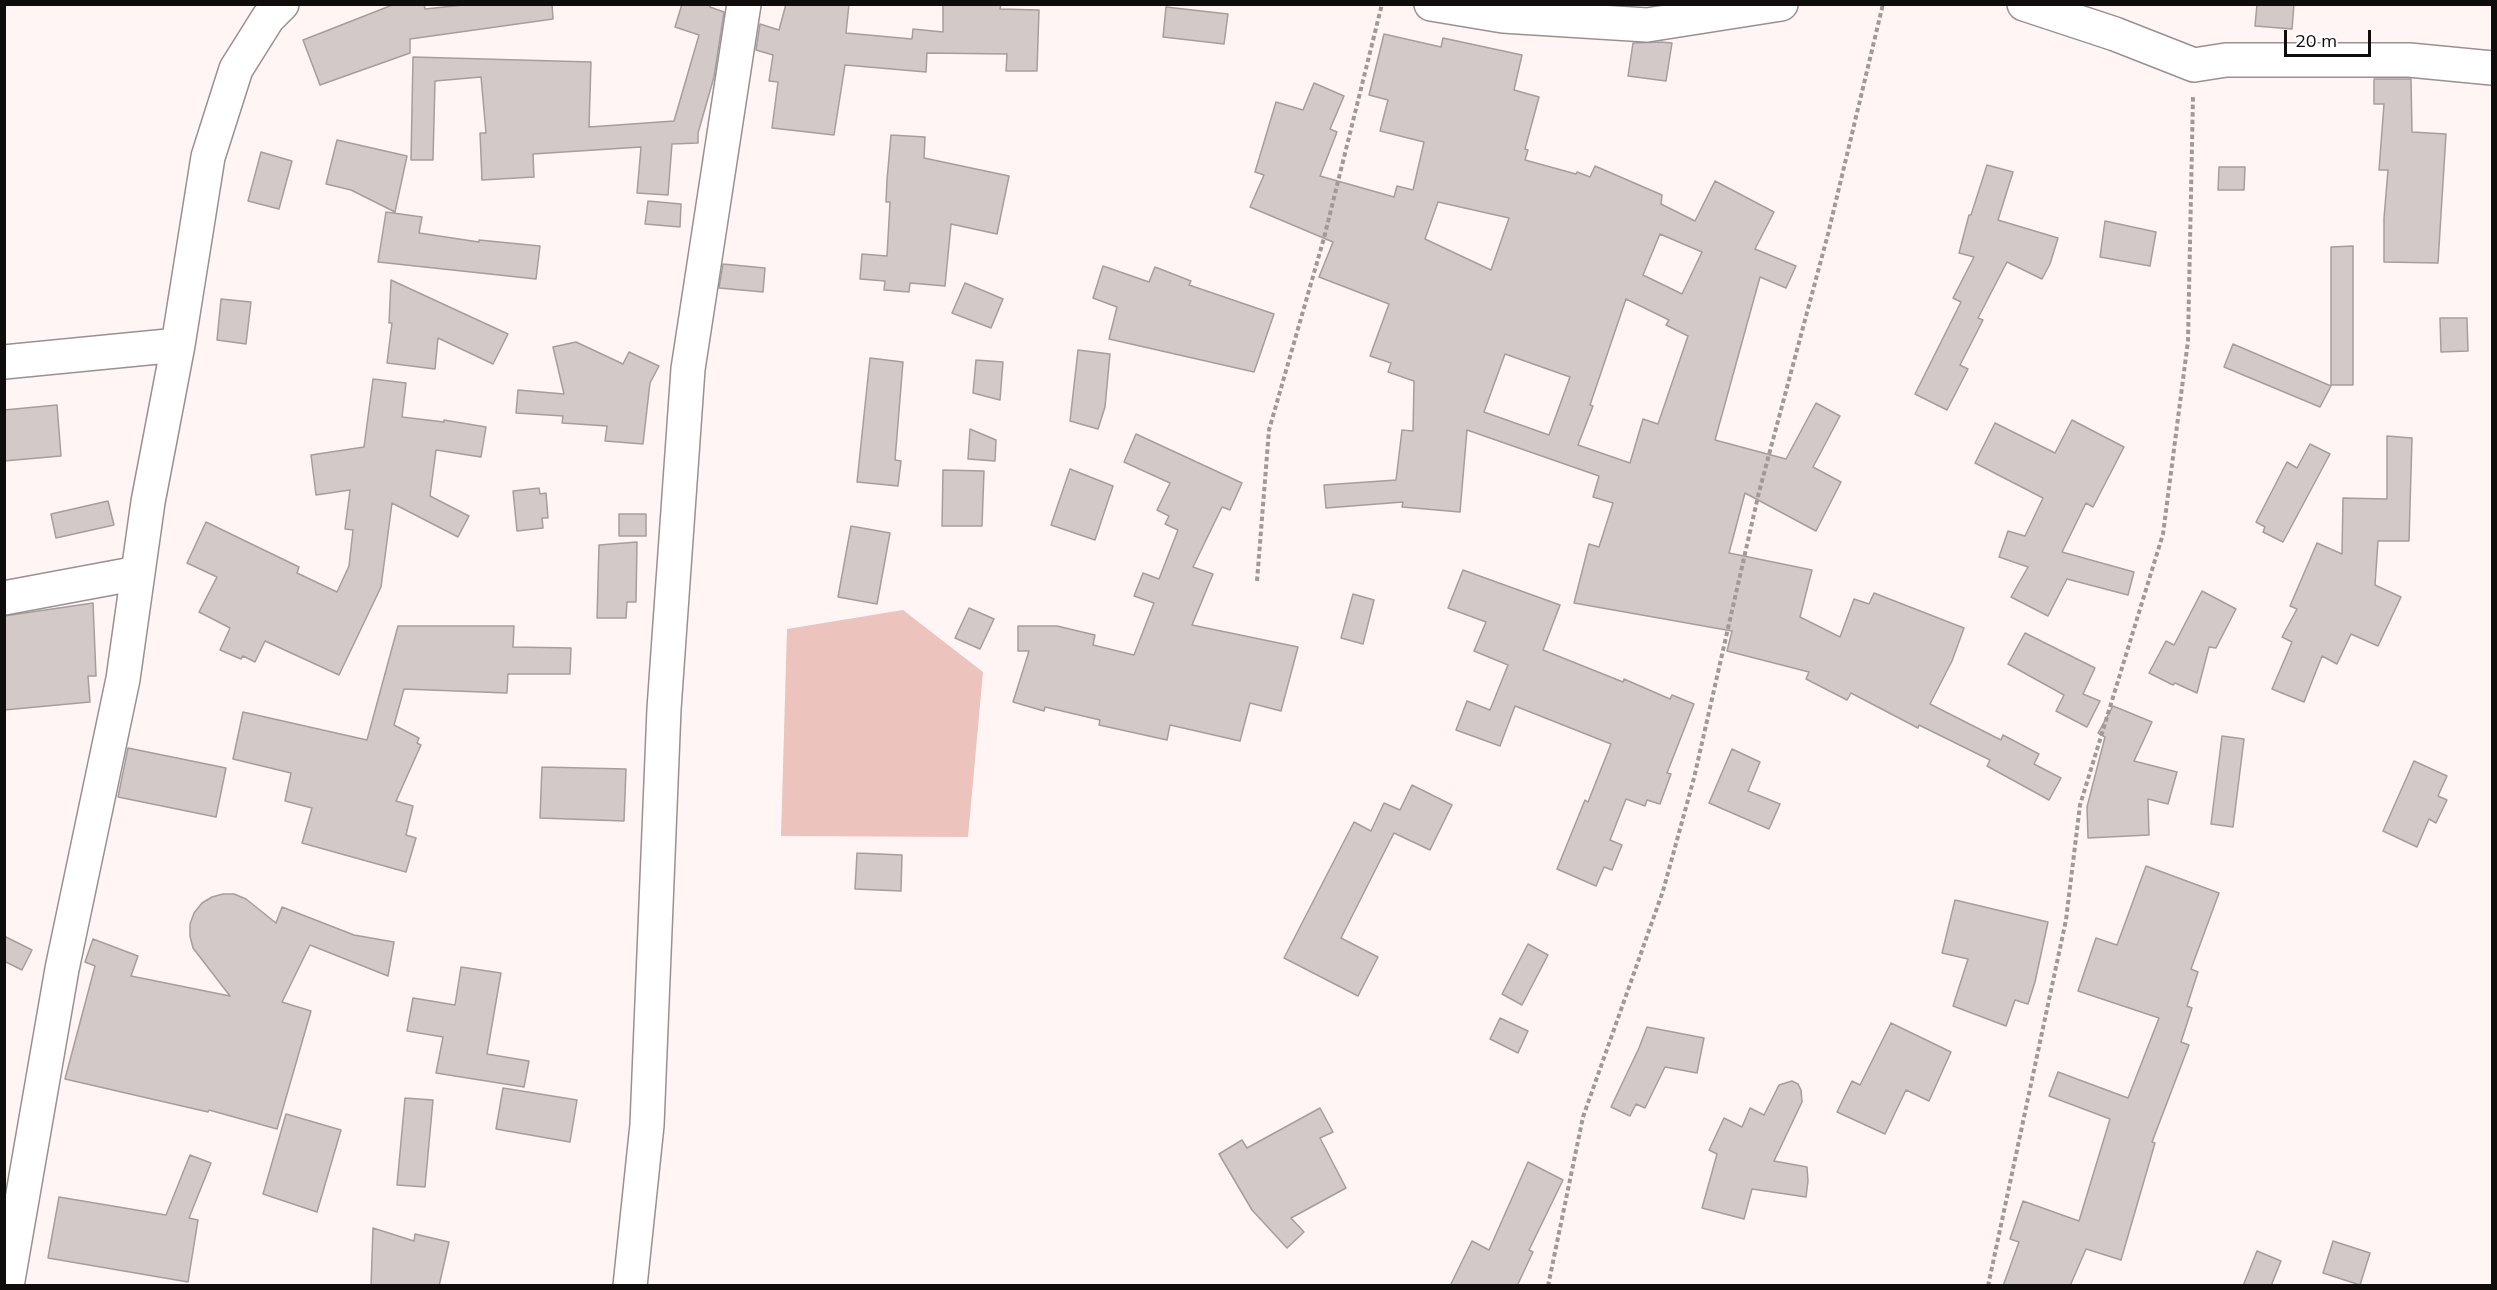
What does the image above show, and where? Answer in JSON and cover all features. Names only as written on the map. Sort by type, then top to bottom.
[{"type":"street","points":[[7,1286],[62,969],[123,679],[148,502],[178,345],[208,157],[236,69],[268,18],[282,4]]},
{"type":"street","points":[[630,1286],[647,1125],[664,709],[688,369],[744,4]]},
{"type":"street","points":[[1431,4],[1503,16],[1647,25],[1781,4]]},
{"type":"street","points":[[2024,4],[2115,34],[2194,65],[2226,60],[2409,60],[2493,68]]},
{"type":"street","points":[[4,362],[178,345]]},
{"type":"street","points":[[4,598],[138,573]]},
{"type":"path","points":[[1257,580],[1269,430],[1323,238],[1382,4]]},
{"type":"path","points":[[1548,1286],[1583,1117],[1663,891],[1694,778],[1759,492],[1828,234],[1882,4]]},
{"type":"path","points":[[1988,1286],[2066,920],[2080,805],[2163,534],[2188,341],[2194,65]]},
{"type":"shaded area","points":[[903,610],[983,672],[968,837],[781,836],[787,629]]},
{"type":"building","points":[[395,4],[424,4],[425,9],[473,4],[552,4],[553,19],[410,39],[410,53],[320,85],[303,40]]},
{"type":"building","points":[[682,4],[710,4],[710,7],[724,12],[714,77],[698,133],[698,143],[672,144],[668,195],[637,193],[641,147],[533,154],[534,177],[482,180],[480,133],[486,133],[481,77],[435,81],[433,160],[411,160],[413,57],[591,62],[589,127],[674,121],[699,35],[675,27]]},
{"type":"building","points":[[786,4],[849,4],[846,33],[912,39],[913,29],[943,32],[943,4],[1001,4],[1000,9],[1039,10],[1037,71],[1006,71],[1007,54],[927,53],[926,72],[845,65],[834,135],[772,128],[778,82],[769,81],[773,55],[756,50],[760,24],[779,30]]},
{"type":"building","points":[[2257,4],[2294,4],[2292,29],[2255,26]]},
{"type":"building","points":[[1166,7],[1228,14],[1224,44],[1163,37]]},
{"type":"building","points":[[1384,34],[1441,47],[1443,38],[1522,55],[1514,90],[1539,97],[1525,149],[1528,150],[1525,160],[1590,177],[1595,166],[1662,195],[1661,204],[1695,221],[1715,181],[1774,212],[1755,249],[1796,266],[1786,288],[1760,277],[1715,440],[1786,459],[1816,403],[1840,416],[1813,467],[1841,482],[1816,531],[1745,493],[1729,553],[1812,570],[1800,617],[1840,637],[1854,599],[1869,604],[1874,593],[1964,628],[1952,661],[1930,704],[2001,740],[2003,735],[2039,754],[2034,764],[2061,778],[2049,800],[1987,766],[1990,760],[1919,725],[1918,728],[1851,693],[1847,700],[1806,679],[1809,672],[1727,651],[1732,631],[1574,603],[1589,544],[1599,547],[1613,503],[1593,497],[1599,476],[1467,430],[1460,512],[1402,507],[1403,502],[1326,508],[1324,485],[1396,480],[1402,430],[1413,431],[1414,381],[1388,372],[1391,363],[1370,356],[1389,304],[1319,277],[1333,242],[1250,207],[1264,175],[1255,172],[1276,102],[1303,110],[1314,83],[1344,96],[1330,129],[1337,132],[1320,176],[1394,197],[1397,186],[1413,190],[1424,142],[1380,131],[1388,100],[1369,95]],"holes":[[[1438,202],[1509,218],[1491,270],[1425,239]],[[1660,234],[1702,252],[1682,294],[1643,275]],[[1626,299],[1669,320],[1666,325],[1688,336],[1658,424],[1643,419],[1630,463],[1578,445],[1593,406],[1590,405]],[[1505,354],[1570,377],[1549,435],[1484,412]]]},
{"type":"building","points":[[1633,43],[1672,43],[1666,81],[1628,76]]},
{"type":"building","points":[[2374,79],[2411,79],[2412,132],[2446,134],[2438,263],[2384,262],[2384,218],[2388,170],[2379,170],[2384,104],[2374,104]]},
{"type":"building","points":[[891,135],[925,137],[924,158],[1009,176],[997,234],[951,224],[945,286],[910,283],[909,292],[884,290],[885,281],[860,279],[862,254],[887,256],[890,202],[886,202]]},
{"type":"building","points":[[337,140],[407,156],[395,212],[351,190],[326,184]]},
{"type":"building","points":[[261,152],[292,161],[279,209],[248,201]]},
{"type":"building","points":[[1987,165],[2013,172],[1998,220],[2058,238],[2050,264],[2042,279],[2007,262],[1978,318],[1983,320],[1960,365],[1968,369],[1947,410],[1915,394],[1961,302],[1953,298],[1974,257],[1959,253],[1969,215],[1971,215]]},
{"type":"building","points":[[2219,167],[2245,167],[2244,190],[2218,190]]},
{"type":"building","points":[[648,201],[681,204],[680,227],[645,224]]},
{"type":"building","points":[[386,212],[422,217],[419,233],[479,242],[479,240],[540,246],[536,279],[378,262]]},
{"type":"building","points":[[2105,221],[2156,232],[2150,266],[2100,257]]},
{"type":"building","points":[[2353,246],[2353,385],[2331,385],[2331,247]]},
{"type":"building","points":[[723,264],[765,268],[763,292],[719,288]]},
{"type":"building","points":[[1103,266],[1149,282],[1155,267],[1191,281],[1189,285],[1274,314],[1254,372],[1109,339],[1117,307],[1093,298]]},
{"type":"building","points":[[391,280],[508,334],[493,364],[438,338],[435,369],[387,363],[392,323],[389,323]]},
{"type":"building","points":[[965,283],[1003,299],[991,328],[952,313]]},
{"type":"building","points":[[221,299],[251,302],[246,344],[217,340]]},
{"type":"building","points":[[2440,318],[2467,318],[2468,351],[2441,352]]},
{"type":"building","points":[[576,342],[623,364],[629,352],[659,366],[650,383],[643,444],[605,441],[607,426],[562,423],[563,416],[516,413],[518,390],[564,394],[553,347]]},
{"type":"building","points":[[2233,344],[2331,386],[2320,407],[2224,367]]},
{"type":"building","points":[[1078,350],[1110,354],[1105,407],[1098,429],[1070,421]]},
{"type":"building","points":[[870,358],[903,362],[895,460],[901,461],[898,486],[857,482]]},
{"type":"building","points":[[976,360],[1003,362],[1000,400],[973,393]]},
{"type":"building","points":[[373,379],[406,383],[402,417],[444,422],[444,420],[486,427],[481,457],[436,450],[430,496],[469,516],[458,537],[392,503],[381,587],[339,675],[265,641],[255,662],[220,650],[230,628],[199,612],[217,577],[187,563],[206,522],[299,567],[297,573],[337,592],[349,566],[353,530],[345,529],[350,490],[316,495],[311,455],[364,447]]},
{"type":"building","points":[[57,405],[61,456],[4,461],[4,410]]},
{"type":"building","points":[[2072,420],[2124,447],[2093,507],[2086,503],[2062,552],[2134,572],[2128,595],[2067,579],[2048,616],[2011,597],[2028,567],[1999,557],[2008,531],[2025,536],[2043,498],[1975,463],[1995,423],[2055,453]]},
{"type":"building","points":[[970,429],[996,440],[995,461],[968,459]]},
{"type":"building","points":[[1136,434],[1242,483],[1230,510],[1222,507],[1193,567],[1213,574],[1192,625],[1298,647],[1281,711],[1250,703],[1240,741],[1170,725],[1167,740],[1099,725],[1100,720],[1045,707],[1044,711],[1013,702],[1029,651],[1018,651],[1018,626],[1057,626],[1095,635],[1093,645],[1134,655],[1154,603],[1134,596],[1143,573],[1159,579],[1178,530],[1165,524],[1169,516],[1157,510],[1170,483],[1124,462]]},
{"type":"building","points":[[2387,436],[2412,438],[2409,541],[2378,541],[2375,585],[2401,597],[2378,646],[2351,634],[2337,664],[2322,656],[2304,702],[2272,689],[2292,642],[2282,637],[2297,609],[2290,606],[2317,543],[2342,554],[2343,498],[2387,499]]},
{"type":"building","points":[[2310,444],[2330,454],[2283,542],[2263,532],[2265,527],[2256,522],[2287,462],[2297,468]]},
{"type":"building","points":[[1070,469],[1113,486],[1095,540],[1051,525]]},
{"type":"building","points":[[943,470],[984,471],[982,526],[942,526]]},
{"type":"building","points":[[539,488],[540,494],[546,493],[548,518],[542,518],[543,528],[517,531],[513,491]]},
{"type":"building","points":[[108,501],[114,525],[56,538],[51,514]]},
{"type":"building","points":[[619,514],[646,514],[646,536],[619,536]]},
{"type":"building","points":[[851,526],[890,533],[877,604],[838,597]]},
{"type":"building","points":[[637,542],[636,602],[627,602],[626,618],[597,618],[599,545]]},
{"type":"building","points":[[1463,570],[1560,605],[1543,650],[1623,682],[1624,679],[1670,699],[1672,695],[1694,704],[1667,773],[1671,774],[1660,804],[1647,800],[1645,806],[1626,799],[1610,840],[1622,845],[1612,870],[1604,867],[1596,886],[1557,869],[1585,800],[1588,802],[1611,744],[1515,706],[1500,746],[1456,730],[1467,701],[1490,710],[1508,665],[1474,651],[1486,622],[1448,608]]},
{"type":"building","points":[[2202,591],[2236,609],[2216,648],[2209,647],[2197,693],[2175,683],[2173,685],[2149,673],[2166,641],[2174,645]]},
{"type":"building","points":[[1353,594],[1374,600],[1363,644],[1341,638]]},
{"type":"building","points":[[93,603],[96,676],[88,676],[90,702],[4,710],[4,616]]},
{"type":"building","points":[[969,608],[994,619],[980,649],[955,638]]},
{"type":"building","points":[[398,626],[514,626],[513,647],[571,648],[570,674],[508,674],[507,693],[404,689],[394,725],[419,738],[417,743],[421,745],[396,801],[413,806],[406,835],[416,838],[406,872],[302,843],[312,808],[285,801],[291,773],[233,759],[243,712],[367,740]]},
{"type":"building","points":[[2025,633],[2095,668],[2083,694],[2100,701],[2087,727],[2056,711],[2064,695],[2008,664]]},
{"type":"building","points":[[2113,706],[2152,722],[2134,761],[2177,772],[2168,804],[2148,799],[2149,835],[2088,838],[2087,807],[2105,737],[2098,733]]},
{"type":"building","points":[[2222,736],[2244,739],[2233,827],[2211,824]]},
{"type":"building","points":[[128,748],[226,768],[216,817],[118,797]]},
{"type":"building","points":[[1732,749],[1760,762],[1748,791],[1780,804],[1769,829],[1709,803]]},
{"type":"building","points":[[2414,761],[2447,776],[2438,796],[2447,800],[2436,823],[2429,819],[2417,847],[2383,831]]},
{"type":"building","points":[[542,767],[626,769],[624,821],[540,818]]},
{"type":"building","points":[[1412,785],[1452,805],[1430,850],[1394,833],[1341,938],[1378,957],[1358,996],[1284,958],[1354,822],[1371,831],[1384,803],[1400,810]]},
{"type":"building","points":[[857,853],[902,855],[901,891],[855,889]]},
{"type":"building","points":[[2146,866],[2219,893],[2191,969],[2198,972],[2187,1006],[2192,1008],[2181,1042],[2189,1045],[2152,1142],[2155,1143],[2121,1260],[2086,1249],[2070,1286],[2003,1286],[2019,1242],[2010,1239],[2023,1201],[2079,1221],[2110,1119],[2049,1096],[2058,1072],[2128,1098],[2159,1018],[2078,991],[2096,938],[2117,945]]},
{"type":"building","points":[[223,894],[234,894],[246,899],[276,923],[282,907],[354,935],[394,942],[388,976],[310,945],[282,1002],[311,1011],[277,1129],[209,1110],[208,1112],[65,1079],[95,966],[85,962],[93,939],[138,956],[131,976],[230,996],[193,948],[190,936],[190,924],[194,913],[202,903]]},
{"type":"building","points":[[1955,900],[2048,922],[2028,1004],[2015,1000],[2006,1026],[1953,1006],[1968,959],[1942,953]]},
{"type":"building","points":[[4,936],[32,950],[22,970],[4,961]]},
{"type":"building","points":[[1528,944],[1548,955],[1522,1005],[1502,994]]},
{"type":"building","points":[[461,967],[501,973],[487,1054],[529,1061],[524,1087],[436,1073],[443,1037],[407,1031],[413,998],[455,1005]]},
{"type":"building","points":[[1500,1018],[1528,1031],[1518,1053],[1490,1039]]},
{"type":"building","points":[[1891,1023],[1951,1052],[1929,1101],[1906,1090],[1885,1134],[1837,1112],[1852,1081],[1860,1085]]},
{"type":"building","points":[[1647,1027],[1704,1038],[1697,1073],[1665,1067],[1645,1108],[1636,1104],[1630,1116],[1611,1107]]},
{"type":"building","points":[[1792,1081],[1798,1084],[1801,1090],[1802,1102],[1774,1161],[1807,1167],[1806,1197],[1752,1189],[1744,1219],[1702,1208],[1717,1154],[1709,1150],[1724,1118],[1742,1127],[1750,1108],[1764,1115],[1779,1085]]},
{"type":"building","points":[[503,1088],[577,1100],[570,1142],[496,1129]]},
{"type":"building","points":[[405,1098],[433,1100],[425,1187],[397,1185]]},
{"type":"building","points":[[1320,1108],[1333,1132],[1320,1138],[1346,1188],[1291,1218],[1304,1232],[1287,1248],[1252,1210],[1219,1154],[1242,1140],[1247,1148]]},
{"type":"building","points":[[286,1114],[341,1130],[317,1212],[263,1194]]},
{"type":"building","points":[[190,1155],[211,1163],[189,1218],[198,1220],[188,1282],[48,1258],[59,1197],[166,1215]]},
{"type":"building","points":[[1528,1162],[1563,1180],[1529,1250],[1533,1252],[1517,1286],[1450,1286],[1472,1241],[1489,1250]]},
{"type":"building","points":[[373,1228],[414,1241],[415,1234],[449,1242],[439,1286],[371,1286]]},
{"type":"building","points":[[2333,1241],[2370,1253],[2360,1285],[2323,1273]]},
{"type":"building","points":[[2257,1251],[2281,1261],[2271,1286],[2243,1286]]}]
